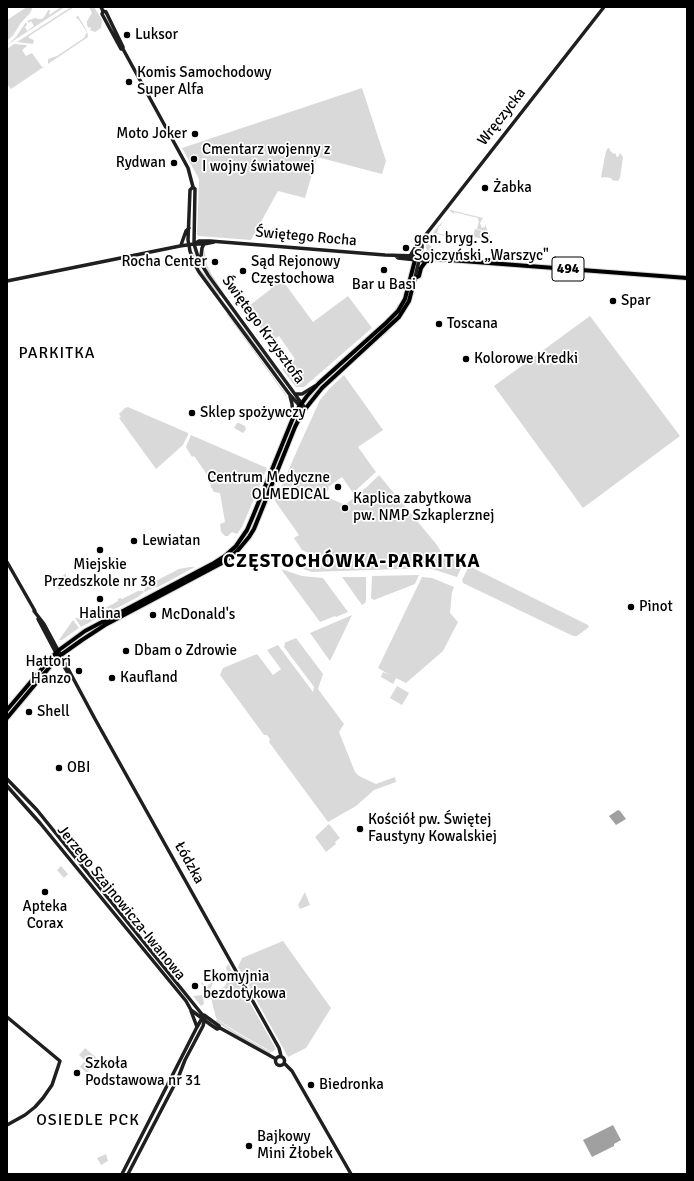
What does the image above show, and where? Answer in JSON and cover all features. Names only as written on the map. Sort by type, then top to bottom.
[{"type":"main road","name":"Wręczycka","points":[[417,258],[425,236],[604,7]]},
{"type":"main road","name":"Świętego Krzysztofa","points":[[102,9],[102,14],[189,171],[193,187],[195,189],[194,244],[199,260],[208,275],[295,394],[300,405]]},
{"type":"main road","name":"Świętego Krzysztofa","points":[[193,187],[190,190],[189,244],[192,257],[199,272],[290,395],[300,405]]},
{"type":"main road","points":[[181,246],[186,231],[189,228]]},
{"type":"main road","name":"Świętego Rocha","points":[[194,244],[202,241],[210,241],[410,256],[426,261],[433,259]]},
{"type":"main road","name":"Świętego Rocha","points":[[7,281],[189,244],[214,242]]},
{"type":"main road","name":"Wręczycka","points":[[418,247],[422,243]]},
{"type":"main road","points":[[199,260],[204,244]]},
{"type":"main road","points":[[410,256],[414,248],[418,247]]},
{"type":"main road","points":[[7,718],[58,654],[95,631],[220,564],[239,550],[252,533],[295,427],[305,408],[322,388],[399,317],[409,301],[415,278],[418,247]]},
{"type":"main road","name":"Świętego Rocha","points":[[396,256],[398,258],[430,257],[433,259],[687,278]]},
{"type":"main road","points":[[7,710],[58,654],[85,631],[214,563],[233,549],[245,533],[253,516],[293,418],[300,405],[319,383],[395,314],[405,299],[417,258]]},
{"type":"main road","points":[[415,278],[419,276],[421,268],[426,261]]},
{"type":"main road","points":[[295,394],[302,394],[319,383]]},
{"type":"main road","points":[[290,395],[293,418]]},
{"type":"main road","points":[[300,405],[305,408]]},
{"type":"main road","name":"Łódzka","points":[[7,562],[34,610],[44,624],[58,654],[279,1048],[281,1056]]},
{"type":"main road","name":"Jerzego Szajnowicza-Iwanowa","points":[[7,779],[37,810],[198,1008],[204,1018]]},
{"type":"main road","name":"Jerzego Szajnowicza-Iwanowa","points":[[7,786],[45,828],[186,1001],[191,1010],[204,1018],[217,1029],[220,1028],[276,1059]]},
{"type":"main road","points":[[191,1010],[198,1027]]},
{"type":"main road","points":[[7,1017],[60,1060],[52,1085],[43,1098],[35,1107],[7,1125]]},
{"type":"main road","points":[[122,1174],[204,1018]]},
{"type":"main road","points":[[128,1174],[174,1084],[204,1018]]},
{"type":"main road","points":[[284,1063],[279,1065],[276,1062],[276,1059],[281,1056],[285,1059],[284,1063],[292,1071],[351,1174]]},
{"type":"shaded area","points":[[27,7],[33,7],[14,34],[7,41],[7,20]]},
{"type":"shaded area","points":[[61,7],[65,7],[7,45],[16,37],[26,22],[27,25],[25,27],[27,31],[34,26],[31,21],[29,23],[27,21],[35,18],[42,19],[48,10],[50,10],[49,15]]},
{"type":"shaded area","points":[[71,7],[74,7],[29,36],[29,38],[34,40],[33,44],[17,42]]},
{"type":"shaded area","points":[[89,7],[94,7],[102,20],[101,28],[95,32],[90,30],[91,27],[89,28],[87,25],[87,21],[92,13]]},
{"type":"shaded area","points":[[78,16],[87,31],[88,37],[48,64],[48,59],[57,56],[84,38],[87,32],[76,18]]},
{"type":"shaded area","points":[[14,44],[26,45],[27,46],[22,50],[26,56],[32,53],[42,67],[45,66],[11,89],[7,84],[7,49]]},
{"type":"shaded area","points":[[362,88],[386,161],[382,174],[317,157],[305,198],[278,191],[251,240],[197,235],[199,179],[182,148]]},
{"type":"shaded area","points":[[608,148],[612,153],[616,154],[616,156],[618,157],[620,153],[623,157],[620,178],[618,181],[612,180],[611,178],[601,177],[606,151]]},
{"type":"shaded area","points":[[450,211],[483,218],[480,223],[482,228],[485,227],[485,224],[490,237],[489,240],[474,237],[473,243],[433,233],[442,221],[437,233],[471,241],[475,229],[482,231],[477,229],[479,221],[478,218],[454,212],[454,214]]},
{"type":"shaded area","points":[[426,242],[438,255],[430,254],[426,248]]},
{"type":"shaded area","points":[[202,249],[204,249],[207,265],[212,275],[226,296],[208,272],[202,255]]},
{"type":"shaded area","points":[[192,252],[201,270],[220,293],[220,296],[203,275]]},
{"type":"shaded area","points":[[277,273],[313,322],[348,296],[372,328],[304,387],[296,387],[282,369],[295,359],[279,336],[271,341],[253,318],[258,314],[250,305],[271,289],[266,280]]},
{"type":"shaded area","points":[[398,304],[398,308],[392,315],[345,358],[331,368],[393,313]]},
{"type":"shaded area","points":[[226,305],[253,340],[277,374],[267,363]]},
{"type":"shaded area","points":[[403,308],[398,316],[309,399],[307,398]]},
{"type":"shaded area","points":[[226,313],[285,393],[288,399]]},
{"type":"shaded area","points":[[590,316],[680,436],[583,508],[494,386]]},
{"type":"shaded area","points":[[390,328],[390,330],[329,384],[342,371]]},
{"type":"shaded area","points":[[344,375],[383,430],[358,447],[376,472],[353,493],[342,477],[328,487],[329,488],[325,496],[345,505],[379,475],[437,545],[441,552],[463,564],[457,577],[429,568],[312,572],[303,569],[312,555],[302,550],[294,538],[299,535],[275,501],[320,400]]},
{"type":"shaded area","points":[[128,407],[188,433],[183,445],[156,469],[119,418],[121,417],[119,414]]},
{"type":"shaded area","points":[[237,423],[245,426],[246,429],[243,433],[234,428]]},
{"type":"shaded area","points":[[191,435],[267,468],[242,527],[237,534],[232,532],[228,536],[225,536],[221,532],[220,524],[225,522],[220,493],[214,492],[208,476],[194,456],[192,457],[186,447]]},
{"type":"shaded area","points":[[278,473],[280,474],[261,519],[262,513]]},
{"type":"shaded area","points":[[195,567],[158,587],[145,592],[144,591],[146,586],[179,569]]},
{"type":"shaded area","points":[[471,567],[588,625],[589,627],[577,636],[573,636],[463,583],[462,580],[468,568]]},
{"type":"shaded area","points":[[281,569],[302,576],[323,578],[348,612],[320,622]]},
{"type":"shaded area","points":[[66,573],[66,585],[59,590],[54,584]]},
{"type":"shaded area","points":[[419,575],[415,584],[374,600],[371,598],[372,576]]},
{"type":"shaded area","points":[[342,577],[366,577],[366,601],[364,604],[362,605]]},
{"type":"shaded area","points":[[422,577],[432,578],[454,587],[452,592],[450,613],[458,622],[443,651],[406,683],[396,678],[393,684],[381,677],[383,672],[390,675],[378,668]]},
{"type":"shaded area","points":[[138,591],[144,592],[138,597],[81,627],[75,618],[85,619],[97,613],[96,611],[99,609],[100,611],[118,601],[118,599],[122,599]]},
{"type":"shaded area","points":[[352,615],[330,661],[310,633]]},
{"type":"shaded area","points":[[73,620],[79,628],[62,640],[59,640]]},
{"type":"shaded area","points":[[296,638],[323,674],[318,689],[344,724],[339,732],[355,772],[359,776],[376,784],[395,777],[396,782],[374,790],[356,806],[328,822],[269,742],[270,739],[267,735],[264,735],[220,675],[223,668],[257,654],[273,675],[281,669],[267,650],[278,645],[313,692],[314,687],[284,647],[284,643]]},
{"type":"shaded area","points":[[397,686],[409,693],[402,705],[390,698]]},
{"type":"shaded area","points":[[618,810],[626,819],[616,825],[609,816]]},
{"type":"shaded area","points":[[329,824],[340,838],[335,842],[336,844],[326,852],[315,837]]},
{"type":"shaded area","points":[[61,866],[68,874],[64,878],[57,870]]},
{"type":"shaded area","points":[[305,892],[310,905],[300,909],[298,905]]},
{"type":"shaded area","points":[[283,941],[331,1008],[306,1048],[288,1057],[238,967],[242,958]]},
{"type":"shaded area","points":[[228,964],[276,1049],[272,1052],[235,1031],[216,1018],[211,998],[226,985],[228,975],[226,968]]},
{"type":"shaded area","points":[[205,969],[213,983],[207,992],[201,983],[202,982],[206,987],[211,983],[203,970]]},
{"type":"shaded area","points":[[202,995],[204,1004],[201,1006],[193,996]]},
{"type":"shaded area","points":[[217,1019],[235,1032],[271,1052],[270,1054],[236,1035],[215,1021]]},
{"type":"shaded area","points":[[85,1048],[99,1060],[92,1067],[79,1055]]},
{"type":"shaded area","points":[[84,1062],[91,1068],[87,1073],[80,1067]]},
{"type":"shaded area","points":[[613,1125],[621,1140],[614,1144],[614,1146],[592,1157],[583,1140]]},
{"type":"shaded area","points":[[106,1154],[108,1161],[101,1165],[97,1158]]},
{"type":"place","name":"Luksor","points":[[127,35]]},
{"type":"place","name":"Komis Samochodowy Super Alfa","points":[[129,82]]},
{"type":"place","name":"Moto Joker","points":[[195,134]]},
{"type":"place","name":"Cmentarz wojenny z I wojny światowej","points":[[194,159]]},
{"type":"place","name":"Rydwan","points":[[174,163]]},
{"type":"place","name":"Żabka","points":[[485,188]]},
{"type":"place","name":"gen. bryg. S. Sojczyński „Warszyc\"","points":[[406,248]]},
{"type":"place","name":"Rocha Center","points":[[215,262]]},
{"type":"place","name":"Bar u Basi","points":[[384,270]]},
{"type":"place","name":"Sąd Rejonowy Częstochowa","points":[[243,271]]},
{"type":"place","name":"Spar","points":[[613,301]]},
{"type":"place","name":"Toscana","points":[[439,324]]},
{"type":"place","name":"Kolorowe Kredki","points":[[466,359]]},
{"type":"place","name":"Sklep spożywczy","points":[[192,413]]},
{"type":"place","name":"Centrum Medyczne OLMEDICAL","points":[[338,487]]},
{"type":"place","name":"Kaplica zabytkowa pw. NMP Szkaplerznej","points":[[345,508]]},
{"type":"place","name":"Lewiatan","points":[[134,541]]},
{"type":"place","name":"Miejskie Przedszkole nr 38","points":[[100,550]]},
{"type":"place","name":"Halina","points":[[100,599]]},
{"type":"place","name":"Pinot","points":[[631,607]]},
{"type":"place","name":"McDonald's","points":[[153,615]]},
{"type":"place","name":"Dbam o Zdrowie","points":[[126,651]]},
{"type":"place","name":"Hattori Hanzo","points":[[79,671]]},
{"type":"place","name":"Kaufland","points":[[112,678]]},
{"type":"place","name":"Shell","points":[[29,712]]},
{"type":"place","name":"OBI","points":[[59,768]]},
{"type":"place","name":"Kościół pw. Świętej Faustyny Kowalskiej","points":[[360,829]]},
{"type":"place","name":"Apteka Corax","points":[[45,892]]},
{"type":"place","name":"Ekomyjnia bezdotykowa","points":[[195,986]]},
{"type":"place","name":"Szkoła Podstawowa nr 31","points":[[77,1073]]},
{"type":"place","name":"Biedronka","points":[[311,1085]]},
{"type":"place","name":"Bajkowy Mini Żłobek","points":[[249,1146]]},
{"type":"district","name":"PARKITKA","points":[[57,354]]},
{"type":"district","name":"CZĘSTOCHÓWKA-PARKITKA","points":[[352,562]]},
{"type":"district","name":"OSIEDLE PCK","points":[[88,1121]]}]
